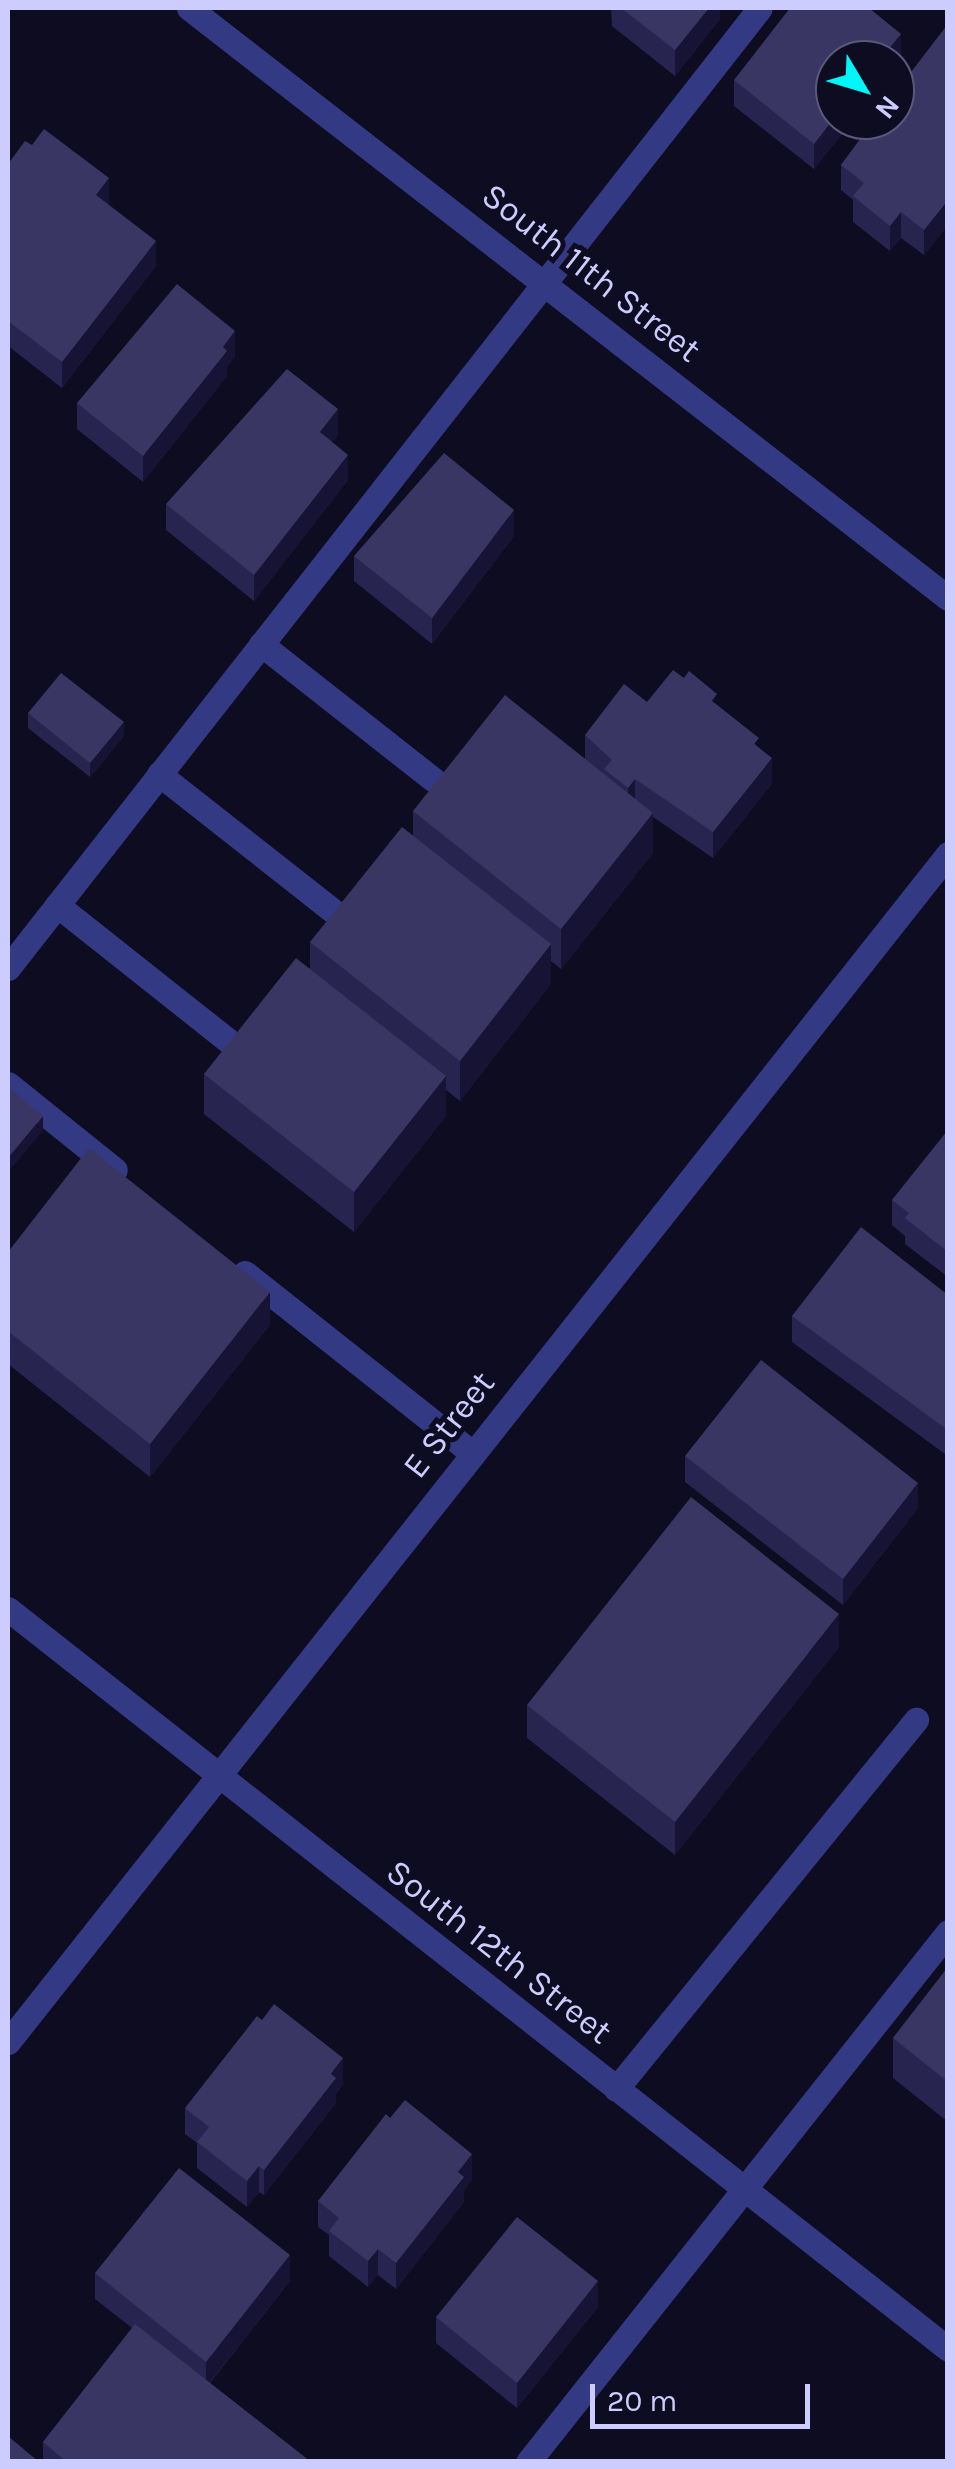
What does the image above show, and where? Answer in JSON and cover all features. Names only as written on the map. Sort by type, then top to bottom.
[{"type":"street","name":"South 11th Street","points":[[189,8],[545,280],[948,598]]},
{"type":"street","points":[[8,968],[760,8]]},
{"type":"street","points":[[261,644],[434,780]]},
{"type":"street","points":[[159,774],[333,911]]},
{"type":"street","name":"E Street","points":[[8,2042],[948,854]]},
{"type":"street","points":[[57,905],[231,1044]]},
{"type":"street","points":[[8,1084],[130,1181]]},
{"type":"street","points":[[221,1254],[472,1453]]},
{"type":"street","name":"South 12th Street","points":[[8,1609],[948,2349]]},
{"type":"street","points":[[616,2089],[916,1720]]},
{"type":"street","points":[[528,2462],[948,1932]]},
{"type":"building","points":[[621,8],[709,8],[675,50]]},
{"type":"building","points":[[790,8],[869,8],[901,34],[896,40],[815,40],[817,140],[814,144],[734,80]]},
{"type":"building","points":[[948,24],[948,200],[924,230],[901,212],[890,226],[853,196],[864,183],[841,165],[859,140],[915,140],[915,67]]},
{"type":"building","points":[[44,129],[109,178],[96,195],[156,241],[62,362],[8,321],[8,164],[25,141],[32,145]]},
{"type":"building","points":[[177,284],[235,331],[223,347],[227,351],[143,456],[77,403]]},
{"type":"building","points":[[287,369],[338,409],[320,432],[348,455],[254,575],[166,504]]},
{"type":"building","points":[[444,453],[514,510],[432,618],[354,556]]},
{"type":"building","points":[[673,670],[684,678],[689,671],[717,694],[712,701],[759,738],[754,744],[772,758],[713,832],[635,779],[628,788],[604,769],[612,760],[585,735],[624,684],[647,702]]},
{"type":"building","points":[[61,673],[124,722],[90,763],[28,713]]},
{"type":"building","points":[[505,695],[653,813],[561,929],[413,811]]},
{"type":"building","points":[[402,827],[551,944],[460,1061],[310,942]]},
{"type":"building","points":[[296,958],[446,1076],[354,1192],[204,1074]]},
{"type":"building","points":[[8,1087],[43,1116],[8,1158]]},
{"type":"building","points":[[948,1130],[948,1252],[905,1218],[909,1213],[892,1200]]},
{"type":"building","points":[[89,1148],[270,1292],[150,1444],[8,1331],[8,1252]]},
{"type":"building","points":[[861,1227],[948,1295],[945,1428],[792,1316]]},
{"type":"building","points":[[761,1360],[918,1483],[843,1579],[685,1456]]},
{"type":"building","points":[[691,1497],[839,1614],[675,1822],[527,1705]]},
{"type":"building","points":[[948,1967],[948,2082],[893,2038]]},
{"type":"building","points":[[274,2004],[343,2058],[331,2074],[336,2078],[264,2170],[259,2166],[247,2181],[197,2142],[209,2127],[185,2108],[257,2016],[262,2020]]},
{"type":"building","points":[[405,2100],[472,2154],[458,2172],[464,2177],[396,2263],[378,2249],[368,2261],[329,2231],[339,2218],[318,2201],[386,2114],[390,2118]]},
{"type":"building","points":[[179,2168],[290,2255],[206,2362],[95,2273]]},
{"type":"building","points":[[517,2217],[598,2281],[517,2383],[436,2317]]},
{"type":"building","points":[[135,2324],[311,2462],[67,2462],[43,2442]]},
{"type":"building","points":[[8,2436],[39,2462],[8,2462]]}]
